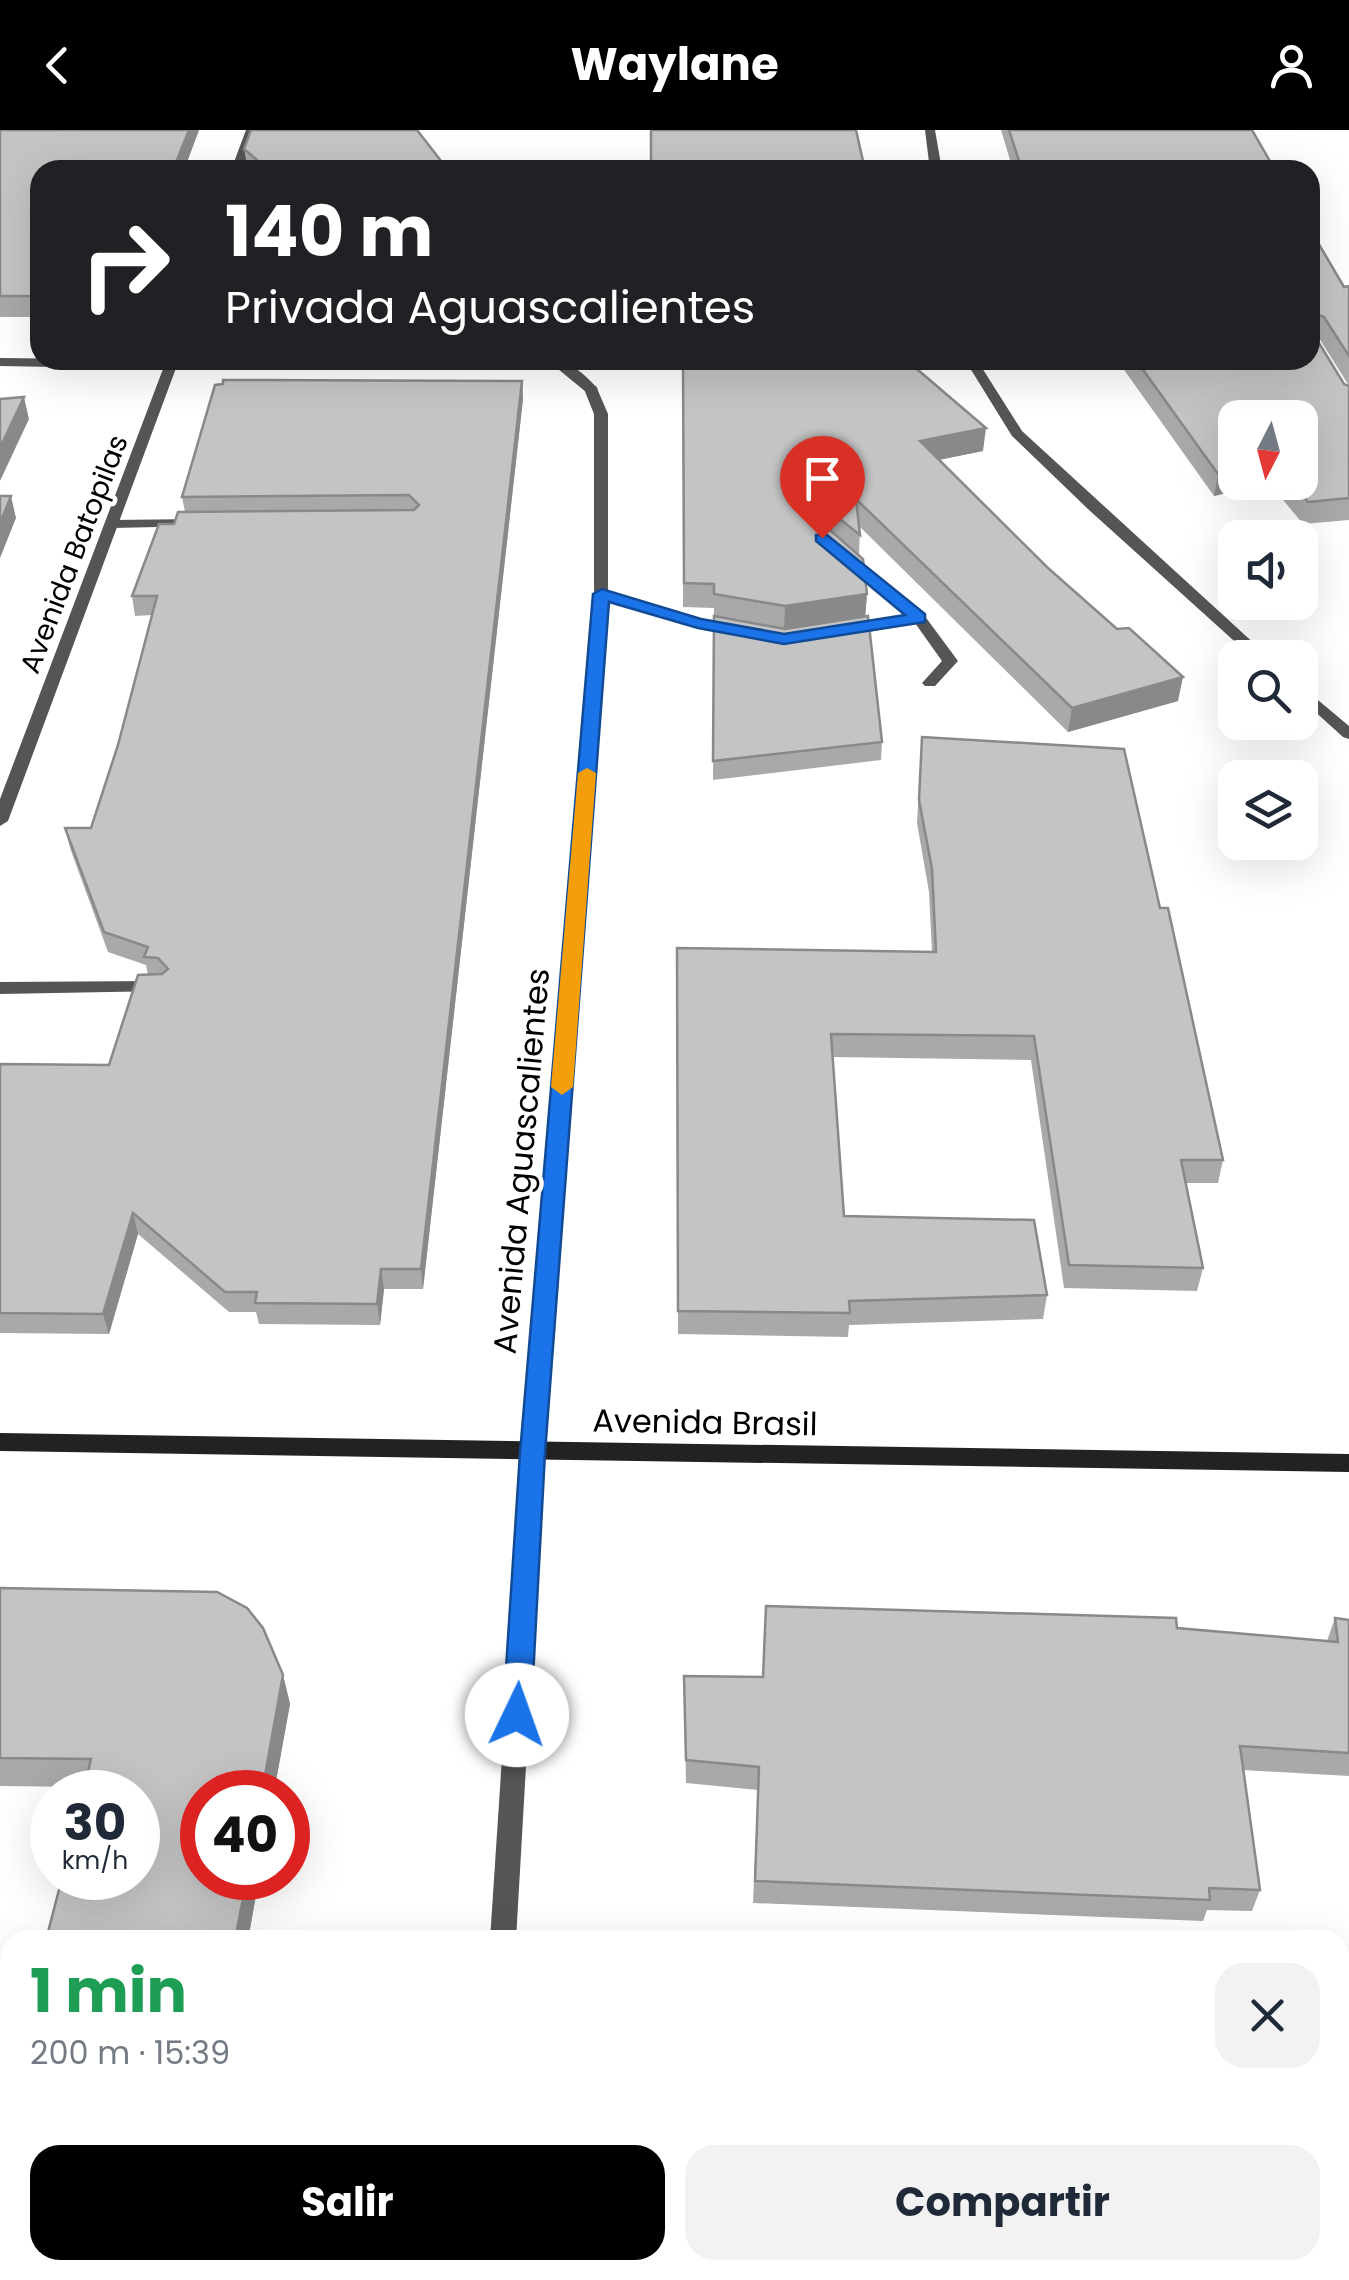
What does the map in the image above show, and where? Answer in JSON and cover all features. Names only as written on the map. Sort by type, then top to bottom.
[{"type":"main road","name":"Avenida Brasil","points":[[0,1442],[1349,1463]]},
{"type":"street","points":[[240,160],[251,130]]},
{"type":"street","points":[[930,130],[934,160]]},
{"type":"street","points":[[0,362],[30,362]]},
{"type":"street","name":"Avenida Batopilas","points":[[0,821],[169,370]]},
{"type":"street","name":"Avenida Aguascalientes","points":[[504,1930],[533,1453],[602,594],[601,414],[591,388],[572,370]]},
{"type":"street","points":[[978,370],[1017,433],[1094,508],[1243,640]]},
{"type":"street","points":[[112,524],[224,523]]},
{"type":"street","points":[[836,550],[918,618],[950,661],[930,683]]},
{"type":"street","points":[[602,594],[698,623],[750,633]]},
{"type":"street","points":[[820,635],[918,618]]},
{"type":"street","points":[[1318,706],[1349,734]]},
{"type":"street","points":[[0,988],[160,987]]},
{"type":"building","points":[[0,130],[189,130],[177,160],[30,160],[30,296],[0,296]]},
{"type":"building","points":[[251,130],[417,130],[440,160],[257,160],[244,149]]},
{"type":"building","points":[[651,130],[856,130],[863,160],[651,160]]},
{"type":"building","points":[[1009,130],[1252,130],[1269,160],[1019,160]]},
{"type":"building","points":[[1320,246],[1344,287],[1349,286],[1349,356],[1320,315]]},
{"type":"building","points":[[1320,345],[1349,386],[1349,498],[1308,502],[1318,500],[1318,400],[1218,400],[1218,474],[1143,370],[1320,370]]},
{"type":"building","points":[[683,370],[918,370],[986,428],[920,441],[1048,568],[1117,629],[1129,628],[1183,677],[1072,708],[856,499],[860,535],[826,508],[812,514],[863,559],[867,594],[785,606],[714,594],[714,584],[684,583]]},
{"type":"building","points":[[223,380],[522,381],[421,1269],[381,1269],[377,1304],[255,1303],[257,1292],[225,1292],[133,1213],[103,1314],[0,1313],[0,1064],[109,1065],[138,975],[162,974],[168,969],[158,958],[144,957],[148,947],[104,932],[65,828],[91,828],[118,745],[157,596],[132,596],[159,524],[174,524],[178,512],[414,510],[419,505],[409,495],[182,497],[215,385],[223,384]]},
{"type":"building","points":[[24,397],[0,448],[0,399]]},
{"type":"building","points":[[0,496],[11,496],[0,523]]},
{"type":"building","points":[[714,616],[785,629],[868,616],[882,742],[713,761]]},
{"type":"building","points":[[922,737],[1124,749],[1160,908],[1168,908],[1223,1160],[1181,1160],[1203,1268],[1069,1265],[1034,1036],[831,1034],[844,1216],[1034,1220],[1047,1295],[849,1301],[850,1313],[678,1311],[677,948],[936,952],[932,869],[919,800]]},
{"type":"building","points":[[0,1588],[217,1592],[247,1608],[263,1628],[283,1675],[266,1770],[180,1770],[180,1900],[243,1900],[237,1930],[49,1930],[56,1900],[160,1900],[160,1770],[88,1770],[91,1759],[0,1758]]},
{"type":"building","points":[[766,1606],[1176,1618],[1177,1628],[1338,1642],[1335,1618],[1349,1620],[1349,1753],[1240,1746],[1260,1890],[1209,1888],[1210,1900],[755,1881],[759,1767],[686,1760],[684,1676],[763,1677]]},
{"type":"slow traffic","points":[[562,1087],[587,773]]},
{"type":"route","points":[[517,1715],[533,1453],[602,594],[698,623],[784,639],[918,618],[822,538]]}]
